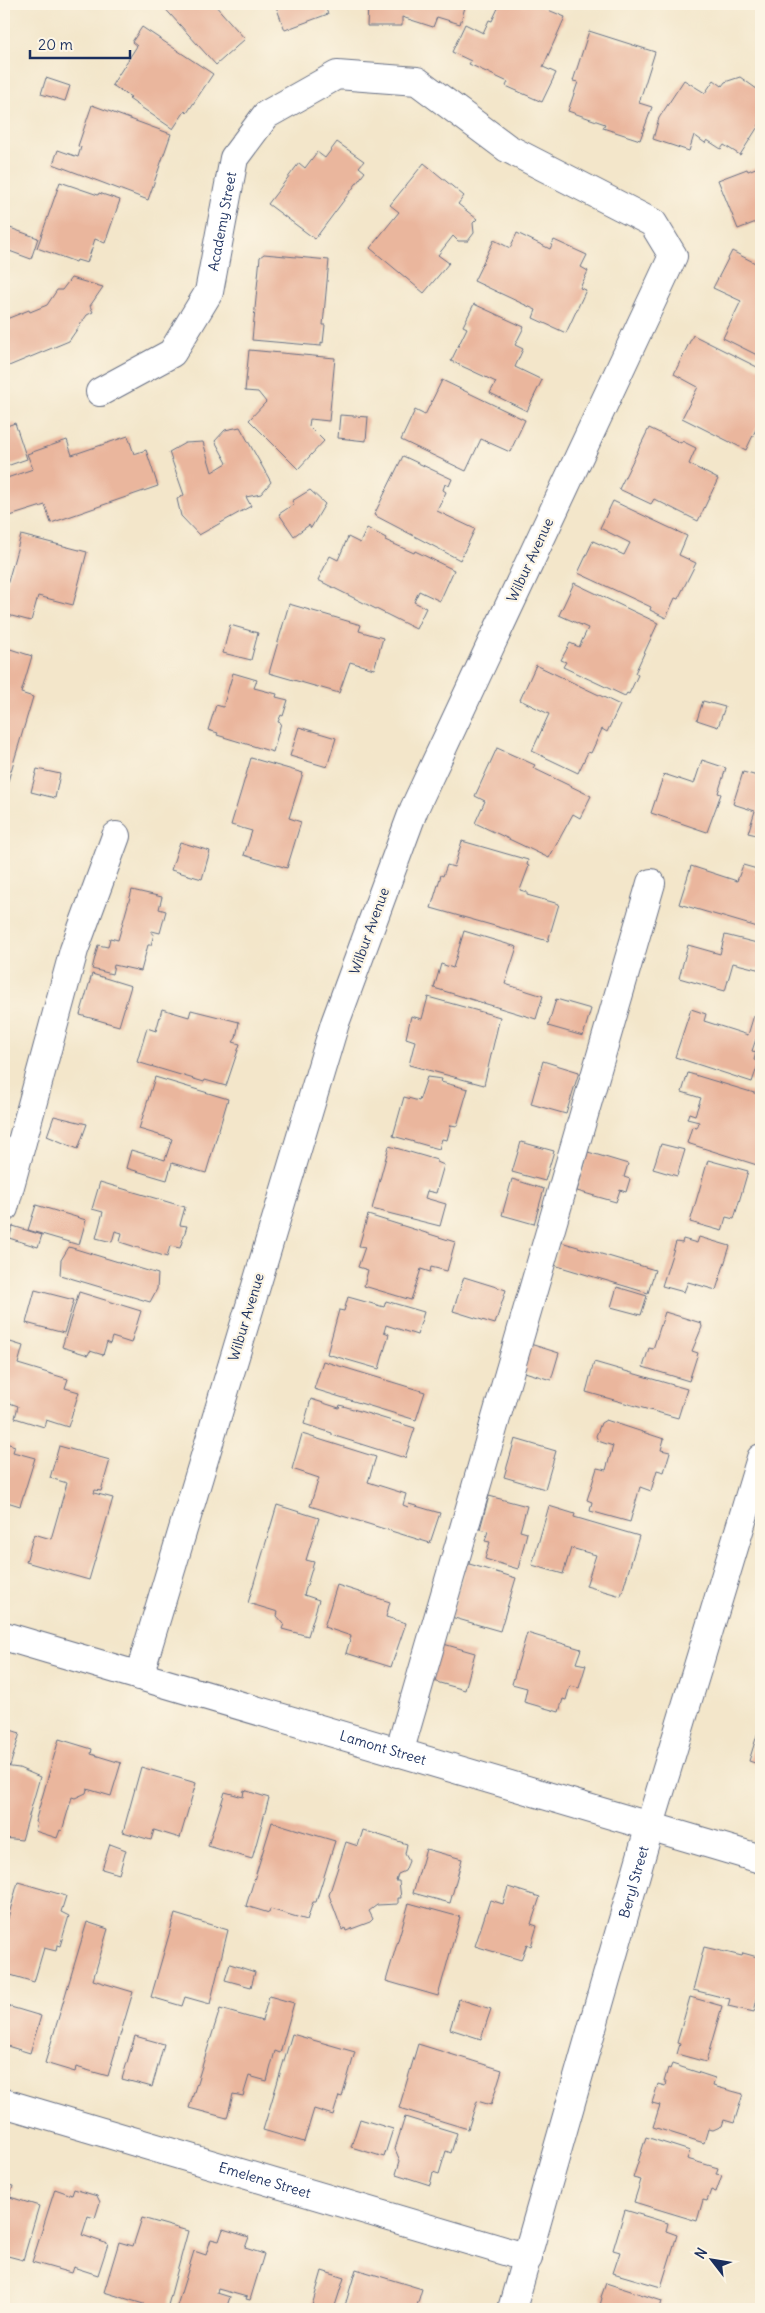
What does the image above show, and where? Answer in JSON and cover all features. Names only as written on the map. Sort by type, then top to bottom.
[{"type":"street","name":"Academy Street","points":[[100,392],[172,353],[209,292],[234,158],[266,115],[337,75],[417,81],[507,148],[653,223]]},
{"type":"street","name":"Wilbur Avenue","points":[[139,1676],[335,1023],[414,809],[673,256],[653,223]]},
{"type":"street","points":[[4,1208],[74,950],[116,836]]},
{"type":"street","points":[[399,1753],[650,883]]},
{"type":"street","name":"Beryl Street","points":[[512,2309],[650,1826],[761,1458]]},
{"type":"street","name":"Lamont Street","points":[[4,1636],[761,1859]]},
{"type":"street","name":"Emelene Street","points":[[4,2103],[528,2258]]},
{"type":"building","points":[[161,4],[214,4],[245,39],[216,65]]},
{"type":"building","points":[[275,4],[334,4],[325,7],[328,14],[285,30]]},
{"type":"building","points":[[368,4],[466,4],[460,24],[437,17],[433,27],[402,17],[402,26],[367,26]]},
{"type":"building","points":[[500,4],[534,4],[565,17],[543,67],[556,73],[542,102],[506,86],[508,82],[469,64],[471,61],[452,52],[465,24],[483,33],[489,20],[492,21]]},
{"type":"building","points":[[142,27],[213,74],[187,113],[185,111],[173,129],[112,85],[137,46],[132,42]]},
{"type":"building","points":[[589,31],[655,52],[639,103],[652,107],[640,140],[603,128],[605,124],[568,111],[578,82],[573,81]]},
{"type":"building","points":[[740,77],[761,92],[761,122],[740,155],[724,145],[721,149],[707,140],[705,143],[694,135],[689,151],[653,139],[659,118],[684,80],[705,93],[714,80],[722,86],[725,82]]},
{"type":"building","points":[[46,78],[70,86],[65,101],[41,94]]},
{"type":"building","points":[[92,105],[171,134],[148,200],[53,164],[58,150],[78,157],[81,147],[78,146]]},
{"type":"building","points":[[337,142],[364,161],[359,167],[365,172],[315,239],[268,204],[299,163],[305,168],[317,152],[325,158]]},
{"type":"building","points":[[424,163],[464,196],[458,204],[477,219],[473,223],[474,233],[468,241],[458,241],[453,236],[438,255],[449,263],[424,293],[370,248],[399,212],[390,205]]},
{"type":"building","points":[[761,166],[761,234],[756,222],[738,229],[718,180]]},
{"type":"building","points":[[60,182],[98,195],[99,193],[120,200],[105,243],[95,239],[87,263],[77,260],[76,262],[37,248]]},
{"type":"building","points":[[10,228],[38,238],[31,259],[4,249]]},
{"type":"building","points":[[517,233],[550,249],[554,240],[587,255],[581,267],[588,271],[580,288],[586,290],[566,333],[533,318],[536,310],[474,281],[494,240],[510,248]]},
{"type":"building","points":[[732,251],[761,266],[761,357],[723,338],[741,301],[713,288]]},
{"type":"building","points":[[264,254],[329,260],[323,325],[325,325],[321,346],[252,340],[260,257]]},
{"type":"building","points":[[71,278],[103,287],[90,306],[93,312],[87,315],[69,341],[4,368],[4,320],[47,305],[57,290],[62,290]]},
{"type":"building","points":[[474,304],[524,327],[515,345],[523,349],[515,367],[542,380],[527,411],[490,393],[496,382],[451,361],[467,328],[463,326]]},
{"type":"building","points":[[693,335],[761,369],[761,419],[746,450],[682,418],[698,387],[674,374]]},
{"type":"building","points":[[249,350],[335,358],[329,421],[310,419],[309,426],[324,441],[298,469],[249,420],[266,402],[258,392],[245,391]]},
{"type":"building","points":[[442,380],[525,420],[510,452],[481,439],[466,471],[401,440],[415,410],[425,415]]},
{"type":"building","points":[[340,415],[368,417],[366,441],[338,438]]},
{"type":"building","points":[[15,423],[27,459],[4,467],[4,427]]},
{"type":"building","points":[[240,427],[271,482],[261,494],[246,497],[251,506],[199,535],[181,516],[177,499],[184,495],[169,452],[185,443],[203,442],[212,472],[227,463],[215,441],[225,430]]},
{"type":"building","points":[[649,428],[696,448],[689,464],[718,479],[698,521],[654,499],[651,504],[619,489]]},
{"type":"building","points":[[128,436],[134,454],[146,450],[158,486],[51,523],[45,505],[10,516],[4,497],[4,479],[33,469],[27,454],[67,440],[72,455]]},
{"type":"building","points":[[403,456],[452,479],[449,486],[445,484],[443,490],[446,492],[437,511],[475,529],[460,560],[374,515]]},
{"type":"building","points":[[310,490],[325,504],[311,528],[309,525],[294,536],[279,514],[294,504],[292,501]]},
{"type":"building","points":[[613,501],[687,536],[679,555],[696,563],[678,599],[675,598],[666,618],[650,610],[651,607],[578,573],[593,541],[624,555],[630,543],[600,528]]},
{"type":"building","points":[[367,528],[386,538],[385,540],[414,553],[415,551],[454,570],[440,601],[419,591],[414,602],[426,608],[416,629],[318,580],[330,556],[338,560],[348,537],[360,543]]},
{"type":"building","points":[[21,535],[87,552],[73,605],[38,596],[31,621],[4,614],[4,596]]},
{"type":"building","points":[[574,583],[658,623],[635,673],[638,675],[629,694],[627,693],[625,696],[563,667],[566,662],[561,660],[570,643],[579,647],[588,628],[559,615]]},
{"type":"building","points":[[289,604],[361,625],[359,631],[383,638],[374,669],[350,662],[339,693],[269,673]]},
{"type":"building","points":[[230,625],[258,633],[251,660],[223,653]]},
{"type":"building","points":[[4,647],[32,656],[21,693],[33,697],[8,781],[4,779]]},
{"type":"building","points":[[536,665],[620,705],[607,732],[602,729],[591,753],[588,752],[578,773],[532,751],[549,714],[520,700]]},
{"type":"building","points":[[233,673],[257,680],[254,688],[277,694],[276,697],[288,700],[283,716],[281,715],[278,722],[281,723],[273,752],[217,735],[218,733],[208,730],[216,705],[223,707]]},
{"type":"building","points":[[703,701],[725,707],[718,727],[697,720]]},
{"type":"building","points":[[299,727],[336,738],[327,767],[290,756]]},
{"type":"building","points":[[497,748],[535,765],[533,768],[591,796],[580,818],[573,814],[549,858],[475,823],[485,801],[475,796]]},
{"type":"building","points":[[251,758],[303,773],[289,818],[301,822],[287,868],[244,855],[252,831],[231,825]]},
{"type":"building","points":[[702,760],[726,768],[718,793],[721,794],[707,832],[651,813],[664,774],[694,784]]},
{"type":"building","points":[[37,769],[60,774],[55,798],[31,792]]},
{"type":"building","points":[[743,772],[761,777],[761,836],[748,833],[755,811],[733,804]]},
{"type":"building","points":[[462,841],[528,860],[527,865],[529,866],[520,890],[527,892],[527,895],[559,904],[548,941],[431,908],[441,875],[443,876],[447,865],[454,867]]},
{"type":"building","points":[[180,842],[210,851],[202,879],[171,870]]},
{"type":"building","points":[[743,865],[757,869],[755,874],[761,876],[761,928],[679,904],[691,866],[737,881]]},
{"type":"building","points":[[132,890],[162,897],[159,909],[166,911],[160,933],[152,931],[152,934],[154,934],[151,945],[148,945],[141,971],[114,965],[112,974],[92,969],[98,945],[108,947],[110,938],[118,940]]},
{"type":"building","points":[[464,931],[517,947],[505,984],[543,996],[536,1019],[434,988],[441,964],[453,968]]},
{"type":"building","points":[[725,935],[761,944],[761,970],[733,963],[725,991],[679,978],[688,945],[720,954]]},
{"type":"building","points":[[92,974],[131,986],[119,1026],[80,1015]]},
{"type":"building","points":[[428,997],[500,1017],[484,1085],[409,1065],[415,1041],[406,1038],[411,1016],[422,1019]]},
{"type":"building","points":[[556,999],[591,1009],[583,1036],[548,1026]]},
{"type":"building","points":[[162,1009],[189,1017],[191,1010],[239,1022],[236,1038],[233,1042],[240,1044],[226,1086],[205,1080],[204,1082],[137,1062],[147,1028],[156,1031]]},
{"type":"building","points":[[691,1009],[706,1014],[704,1021],[748,1035],[754,1015],[761,1017],[761,1041],[756,1039],[752,1051],[756,1052],[754,1060],[759,1062],[752,1082],[675,1057]]},
{"type":"building","points":[[543,1061],[579,1072],[566,1114],[531,1104]]},
{"type":"building","points":[[688,1073],[761,1095],[761,1151],[757,1165],[687,1143],[692,1127],[697,1128],[699,1122],[687,1119],[689,1113],[695,1115],[701,1098],[682,1092]]},
{"type":"building","points":[[155,1077],[228,1099],[206,1173],[172,1163],[167,1180],[126,1168],[131,1150],[165,1160],[172,1139],[139,1129]]},
{"type":"building","points":[[427,1077],[442,1079],[441,1082],[468,1089],[457,1126],[451,1125],[447,1140],[442,1139],[439,1149],[393,1136],[404,1097],[419,1101]]},
{"type":"building","points":[[54,1116],[87,1124],[78,1149],[47,1136]]},
{"type":"building","points":[[521,1142],[554,1151],[545,1181],[512,1172]]},
{"type":"building","points":[[661,1144],[685,1150],[677,1176],[653,1169]]},
{"type":"building","points":[[389,1146],[437,1160],[437,1162],[444,1165],[436,1193],[427,1191],[425,1198],[446,1204],[440,1226],[372,1209]]},
{"type":"building","points":[[588,1152],[628,1164],[624,1177],[630,1179],[626,1192],[620,1190],[616,1202],[577,1191]]},
{"type":"building","points":[[708,1160],[748,1171],[734,1219],[726,1217],[722,1231],[690,1222]]},
{"type":"building","points":[[512,1179],[544,1189],[534,1224],[502,1215]]},
{"type":"building","points":[[100,1182],[185,1207],[180,1225],[187,1226],[180,1248],[170,1246],[167,1257],[120,1242],[122,1233],[115,1231],[112,1242],[96,1238],[103,1212],[92,1209]]},
{"type":"building","points":[[36,1205],[86,1220],[79,1245],[28,1230]]},
{"type":"building","points":[[368,1215],[455,1242],[447,1271],[431,1267],[430,1272],[421,1269],[411,1300],[364,1286],[368,1270],[358,1267],[365,1247],[359,1246]]},
{"type":"building","points":[[13,1226],[42,1235],[38,1247],[9,1238]]},
{"type":"building","points":[[699,1237],[730,1246],[716,1290],[688,1282],[684,1292],[662,1286],[676,1242],[682,1243],[683,1239],[697,1243]]},
{"type":"building","points":[[561,1242],[655,1270],[648,1293],[554,1265]]},
{"type":"building","points":[[69,1247],[158,1274],[157,1289],[150,1302],[60,1275],[61,1260]]},
{"type":"building","points":[[464,1277],[506,1290],[495,1324],[453,1311]]},
{"type":"building","points":[[617,1287],[647,1296],[641,1315],[611,1307]]},
{"type":"building","points":[[35,1290],[74,1300],[64,1333],[26,1323]]},
{"type":"building","points":[[79,1292],[141,1311],[131,1343],[112,1337],[110,1344],[107,1342],[103,1355],[90,1351],[88,1355],[62,1347]]},
{"type":"building","points":[[348,1297],[384,1307],[386,1301],[424,1312],[417,1335],[386,1325],[384,1332],[389,1334],[379,1369],[327,1354],[339,1310],[344,1311]]},
{"type":"building","points":[[665,1312],[701,1323],[702,1327],[692,1351],[698,1353],[689,1381],[643,1367],[649,1348],[653,1349]]},
{"type":"building","points":[[4,1340],[23,1346],[18,1364],[68,1379],[65,1388],[79,1392],[68,1427],[46,1420],[44,1427],[15,1418],[18,1406],[4,1401]]},
{"type":"building","points":[[527,1343],[559,1353],[551,1380],[518,1370]]},
{"type":"building","points":[[323,1361],[425,1392],[416,1420],[314,1389]]},
{"type":"building","points":[[594,1362],[687,1389],[678,1418],[586,1392]]},
{"type":"building","points":[[311,1399],[339,1408],[340,1405],[415,1428],[405,1458],[304,1424]]},
{"type":"building","points":[[606,1420],[664,1439],[661,1450],[670,1452],[664,1472],[657,1470],[651,1491],[640,1487],[630,1522],[590,1511],[592,1502],[587,1500],[597,1468],[606,1470],[613,1446],[598,1441],[596,1436],[601,1423]]},
{"type":"building","points":[[302,1434],[376,1457],[368,1482],[406,1494],[403,1505],[408,1507],[409,1504],[440,1513],[430,1543],[310,1506],[319,1478],[292,1469]]},
{"type":"building","points":[[515,1439],[556,1451],[545,1489],[504,1477]]},
{"type":"building","points":[[6,1443],[15,1446],[13,1452],[35,1458],[20,1506],[4,1501],[4,1450]]},
{"type":"building","points":[[59,1446],[110,1460],[101,1491],[95,1490],[94,1493],[113,1498],[89,1580],[26,1562],[34,1534],[51,1539],[67,1483],[50,1478]]},
{"type":"building","points":[[489,1496],[527,1506],[520,1531],[527,1533],[518,1569],[485,1559],[490,1542],[485,1541],[488,1531],[480,1529]]},
{"type":"building","points":[[277,1505],[319,1518],[306,1560],[314,1562],[304,1595],[319,1600],[308,1636],[282,1629],[284,1624],[277,1616],[278,1612],[248,1603]]},
{"type":"building","points":[[549,1506],[575,1514],[574,1517],[639,1536],[621,1596],[586,1586],[596,1555],[571,1548],[563,1574],[532,1565]]},
{"type":"building","points":[[466,1563],[516,1578],[500,1631],[451,1617]]},
{"type":"building","points":[[337,1585],[390,1602],[386,1617],[406,1623],[391,1667],[346,1653],[351,1636],[324,1627]]},
{"type":"building","points":[[527,1633],[581,1649],[576,1663],[586,1665],[579,1688],[570,1686],[566,1700],[563,1699],[559,1712],[524,1702],[527,1688],[512,1684]]},
{"type":"building","points":[[440,1643],[475,1653],[465,1690],[429,1680]]},
{"type":"building","points":[[761,1722],[761,1765],[749,1761]]},
{"type":"building","points":[[4,1728],[20,1733],[10,1766],[4,1764]]},
{"type":"building","points":[[59,1739],[92,1749],[91,1754],[121,1763],[111,1796],[87,1789],[86,1793],[75,1798],[72,1797],[62,1831],[60,1830],[57,1838],[35,1831],[37,1823],[35,1822]]},
{"type":"building","points":[[4,1766],[19,1768],[40,1777],[22,1840],[4,1838]]},
{"type":"building","points":[[141,1767],[196,1783],[180,1838],[154,1830],[151,1840],[123,1832]]},
{"type":"building","points":[[244,1790],[269,1798],[252,1859],[208,1846],[225,1792],[243,1797]]},
{"type":"building","points":[[272,1822],[335,1841],[316,1902],[313,1902],[307,1920],[270,1909],[269,1913],[246,1906]]},
{"type":"building","points":[[363,1830],[407,1844],[405,1854],[409,1861],[405,1871],[398,1874],[396,1881],[399,1881],[401,1898],[398,1898],[398,1904],[377,1905],[369,1911],[373,1919],[370,1922],[346,1931],[345,1928],[342,1930],[329,1895],[346,1842],[358,1846]]},
{"type":"building","points":[[110,1844],[126,1850],[119,1874],[102,1869]]},
{"type":"building","points":[[426,1849],[462,1859],[450,1903],[413,1893]]},
{"type":"building","points":[[18,1882],[66,1896],[61,1912],[69,1916],[60,1946],[57,1945],[56,1951],[44,1948],[34,1982],[4,1973],[4,1932]]},
{"type":"building","points":[[508,1887],[540,1897],[531,1924],[537,1926],[531,1946],[527,1944],[521,1960],[475,1946],[490,1900],[503,1904]]},
{"type":"building","points":[[409,1903],[460,1917],[438,1996],[386,1981]]},
{"type":"building","points":[[175,1914],[228,1930],[210,2004],[185,1997],[182,2006],[151,1997]]},
{"type":"building","points":[[87,1922],[108,1929],[93,1980],[133,1992],[108,2076],[76,2067],[75,2072],[45,2063]]},
{"type":"building","points":[[704,1947],[742,1956],[743,1953],[761,1958],[761,1982],[754,2012],[728,2006],[730,1999],[693,1990]]},
{"type":"building","points":[[230,1964],[255,1972],[251,1987],[225,1980]]},
{"type":"building","points":[[269,1996],[294,2003],[280,2053],[275,2051],[267,2081],[249,2076],[243,2096],[233,2094],[227,2118],[189,2108],[220,2009],[262,2021]]},
{"type":"building","points":[[690,1997],[722,2006],[706,2062],[677,2054],[680,2044],[677,2043]]},
{"type":"building","points":[[459,1999],[491,2009],[481,2039],[450,2029]]},
{"type":"building","points":[[4,2005],[41,2016],[30,2053],[4,2045]]},
{"type":"building","points":[[292,2034],[355,2052],[342,2097],[339,2096],[333,2115],[314,2109],[304,2142],[263,2130]]},
{"type":"building","points":[[135,2036],[164,2044],[152,2087],[122,2079]]},
{"type":"building","points":[[418,2044],[502,2070],[491,2105],[477,2101],[468,2129],[399,2108]]},
{"type":"building","points":[[672,2064],[715,2078],[713,2086],[743,2094],[734,2123],[724,2120],[722,2126],[713,2130],[708,2129],[704,2143],[653,2127],[660,2105],[652,2103],[658,2084],[665,2086],[666,2082],[664,2082],[668,2068],[670,2069]]},
{"type":"building","points":[[405,2117],[457,2133],[451,2153],[446,2151],[439,2174],[433,2172],[430,2185],[396,2174],[400,2161],[395,2149]]},
{"type":"building","points":[[360,2119],[393,2129],[384,2157],[351,2147]]},
{"type":"building","points":[[646,2137],[690,2151],[687,2159],[718,2168],[716,2174],[722,2175],[716,2192],[711,2190],[707,2201],[703,2200],[697,2221],[634,2202],[641,2180],[633,2178]]},
{"type":"building","points":[[4,2184],[13,2186],[10,2197],[39,2206],[23,2260],[4,2255]]},
{"type":"building","points":[[55,2189],[72,2195],[74,2189],[97,2196],[100,2202],[95,2218],[88,2216],[82,2235],[108,2244],[98,2275],[73,2267],[71,2273],[32,2262]]},
{"type":"building","points":[[625,2210],[668,2223],[666,2231],[677,2235],[661,2287],[613,2273],[620,2252],[613,2250]]},
{"type":"building","points":[[142,2218],[188,2231],[167,2309],[160,2309],[104,2292],[119,2242],[133,2246]]},
{"type":"building","points":[[223,2229],[249,2237],[245,2248],[264,2254],[250,2300],[246,2299],[247,2297],[218,2289],[217,2293],[230,2297],[226,2309],[176,2309],[194,2251],[206,2255],[211,2239],[219,2241]]},
{"type":"building","points":[[356,2269],[422,2289],[416,2309],[344,2309]]},
{"type":"building","points":[[322,2271],[344,2278],[334,2309],[311,2309]]},
{"type":"building","points":[[606,2283],[662,2301],[660,2309],[599,2309]]}]
